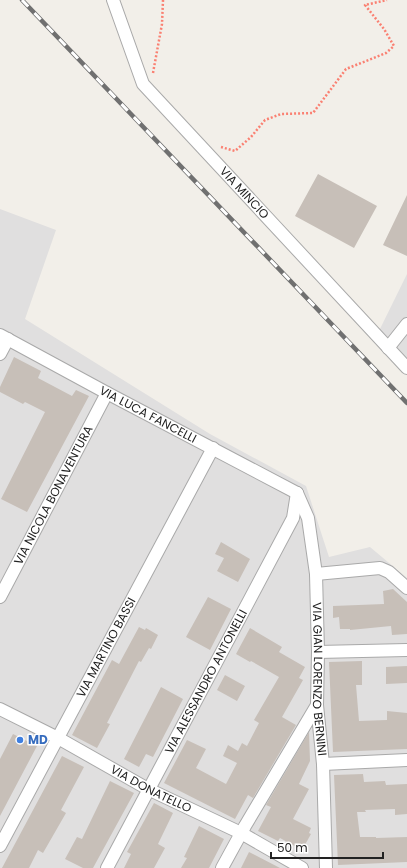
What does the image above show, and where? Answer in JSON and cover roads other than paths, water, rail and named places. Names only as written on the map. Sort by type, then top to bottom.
[{"type":"street","name":"VIA MINCIO","points":[[113,0],[143,84],[407,368]]},
{"type":"street","points":[[388,348],[407,324]]},
{"type":"street","points":[[0,354],[4,337]]},
{"type":"street","name":"VIA LUCA FANCELLI","points":[[4,337],[297,493]]},
{"type":"street","name":"VIA NICOLA BONAVENTURA","points":[[0,597],[107,393]]},
{"type":"street","name":"VIA MARTINO BASSI","points":[[0,846],[213,448]]},
{"type":"street","name":"VIA GIAN LORENZO BERNINI","points":[[297,493],[308,518],[316,574],[318,652],[317,705],[323,764],[326,868]]},
{"type":"street","name":"VIA ALESSANDRO ANTONELLI","points":[[107,868],[293,518],[297,493]]},
{"type":"street","points":[[316,574],[380,568],[389,572],[407,588]]},
{"type":"street","points":[[318,652],[407,650]]},
{"type":"street","points":[[222,868],[241,833],[317,705]]},
{"type":"street","name":"VIA DONATELLO","points":[[0,709],[58,738],[148,789],[241,833],[302,868]]},
{"type":"street","points":[[323,764],[407,760]]},
{"type":"railway","points":[[22,0],[407,403]]},
{"type":"place","name":"MD","points":[[20,740]]}]
